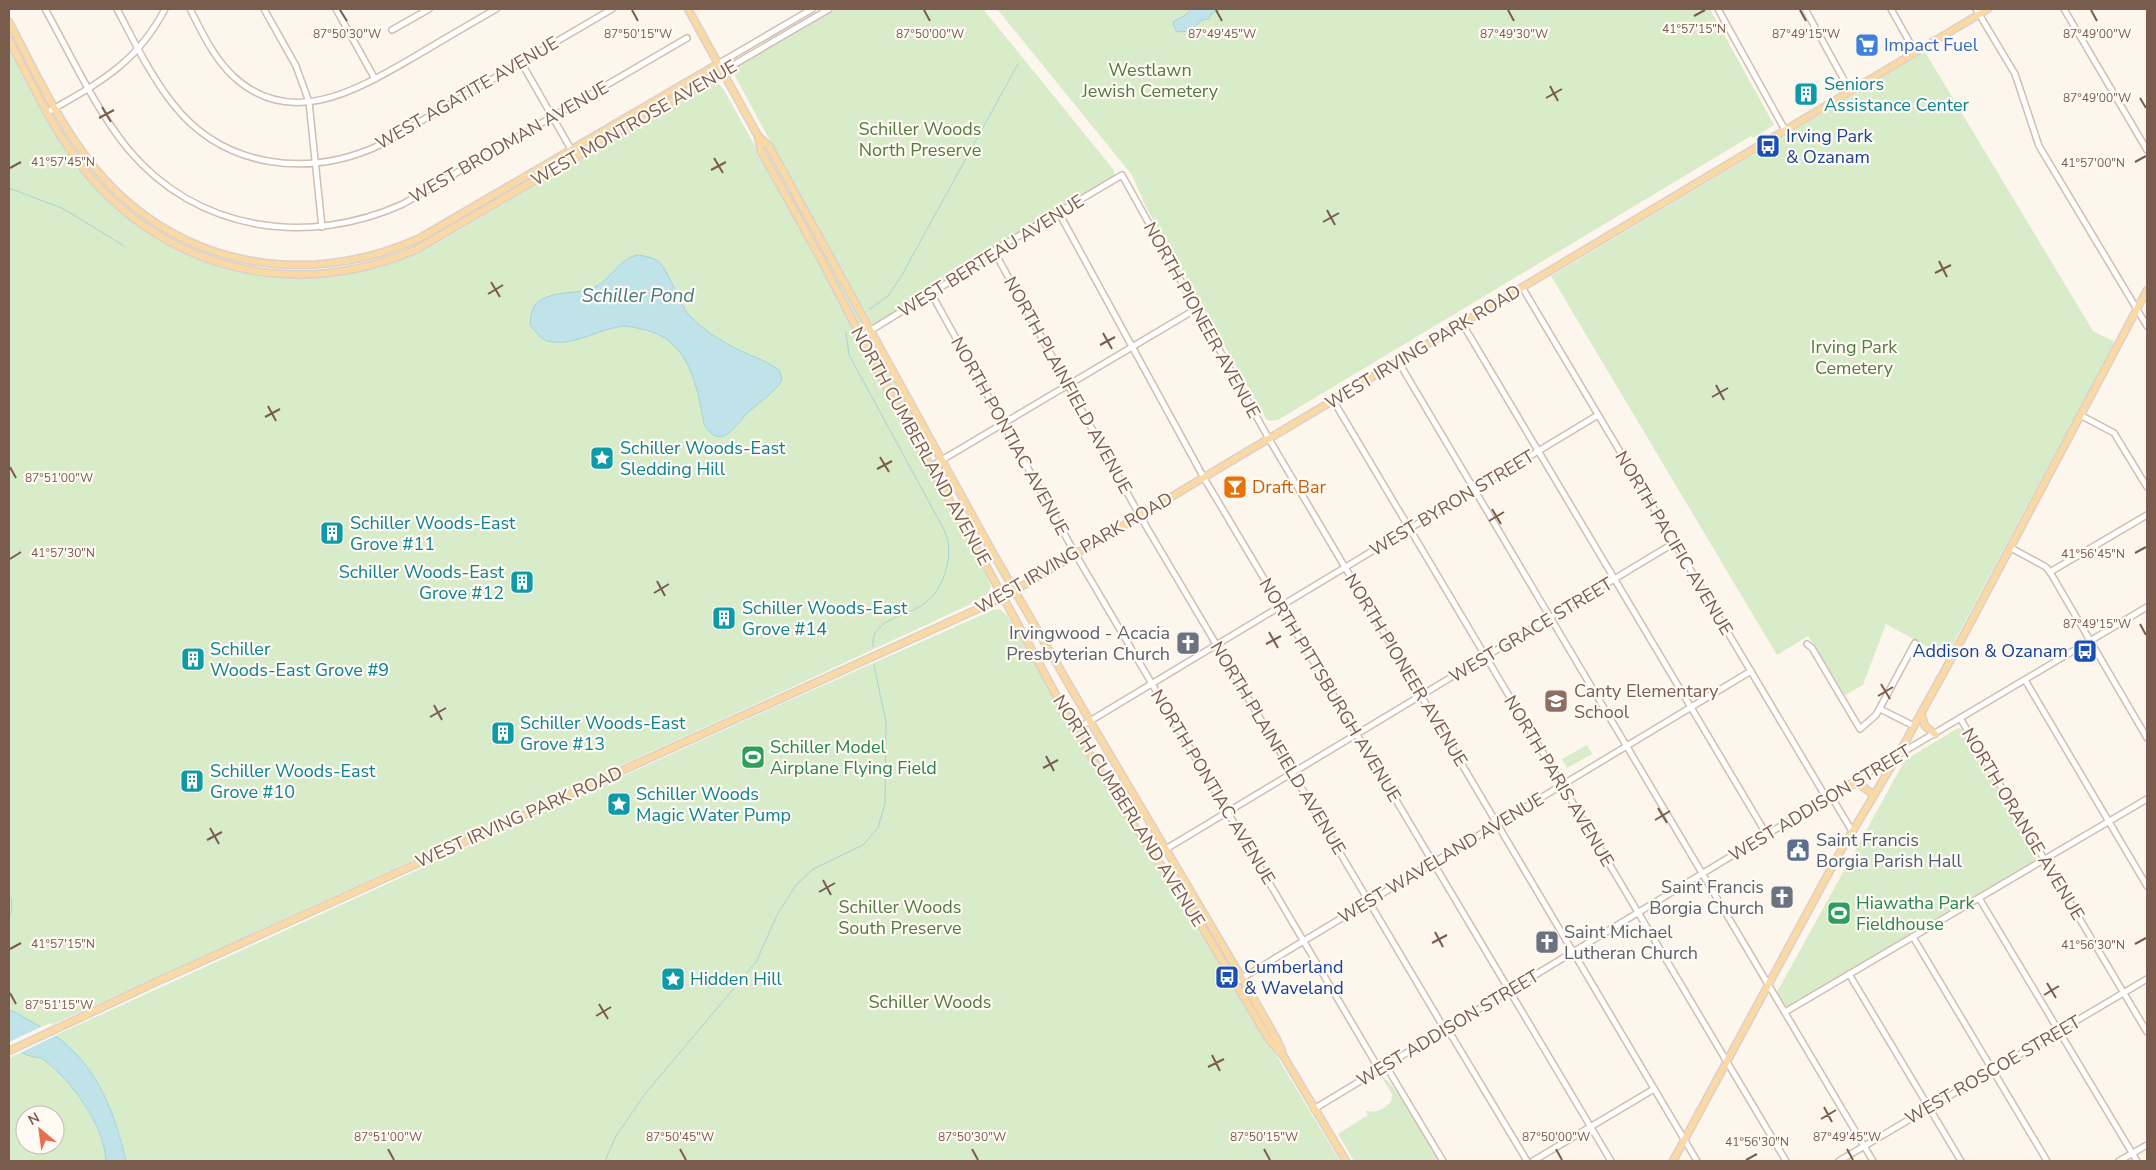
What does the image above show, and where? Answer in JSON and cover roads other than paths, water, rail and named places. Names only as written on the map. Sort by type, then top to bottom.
[{"type":"main road","name":"NORTH CUMBERLAND AVENUE","points":[[688,9],[758,136],[761,151],[822,261],[860,338],[1075,730],[1135,827],[1195,914],[1268,1038],[1284,1057]]},
{"type":"main road","name":"WEST IRVING PARK ROAD","points":[[9,1051],[154,982],[1002,598],[1915,52],[1978,11],[1988,9]]},
{"type":"main road","name":"WEST MONTROSE AVENUE","points":[[9,22],[56,108],[89,162],[127,202],[176,235],[219,253],[266,264],[295,266],[330,264],[387,252],[435,230],[718,64]]},
{"type":"main road","name":"WEST MONTROSE AVENUE","points":[[9,40],[78,162],[118,205],[142,225],[170,242],[212,260],[244,269],[274,274],[307,276],[360,268],[388,261],[439,238],[723,71]]},
{"type":"main road","name":"NORTH CUMBERLAND AVENUE","points":[[758,136],[769,146],[1015,591],[1242,978],[1276,1038],[1284,1057],[1346,1161]]},
{"type":"main road","points":[[1673,1161],[1852,831],[1898,755],[2011,548],[2147,290]]},
{"type":"main road","points":[[1921,713],[1925,726],[1935,734]]},
{"type":"main road","points":[[1850,785],[1859,784],[1874,795]]},
{"type":"street","name":"WEST BRODMAN AVENUE","points":[[45,9],[89,89],[116,132],[137,159],[159,179],[188,198],[223,214],[260,225],[301,228],[322,227],[367,218],[403,204],[687,38]]},
{"type":"street","name":"WEST AGATITE AVENUE","points":[[117,9],[138,48],[174,106],[207,136],[236,151],[264,161],[292,164],[316,164],[351,157],[380,145],[612,9]]},
{"type":"street","points":[[48,112],[89,89],[114,72],[152,31],[165,9]]},
{"type":"street","points":[[190,9],[216,56],[224,67],[243,84],[273,99],[309,102],[346,93],[375,79],[496,9]]},
{"type":"street","points":[[264,9],[296,66],[309,102],[322,227]]},
{"type":"street","points":[[336,9],[375,79]]},
{"type":"street","points":[[392,30],[429,9]]},
{"type":"street","name":"WEST MONTROSE AVENUE","points":[[718,64],[812,9]]},
{"type":"street","name":"WEST MONTROSE AVENUE","points":[[723,71],[829,9]]},
{"type":"street","points":[[1718,9],[1785,130]]},
{"type":"street","points":[[1805,9],[1850,91]]},
{"type":"street","points":[[1891,9],[1915,52]]},
{"type":"street","points":[[2064,9],[2147,150]]},
{"type":"street","points":[[1978,11],[2015,74],[2039,146],[2147,326]]},
{"type":"street","points":[[521,62],[576,158]]},
{"type":"street","name":"WEST BERTEAU AVENUE","points":[[860,338],[970,269],[994,251],[1122,175]]},
{"type":"street","name":"NORTH PIONEER AVENUE","points":[[1122,175],[1269,439],[1697,1161]]},
{"type":"street","name":"NORTH PITTSBURGH AVENUE","points":[[1059,213],[1204,478],[1611,1161]]},
{"type":"street","name":"NORTH PLAINFIELD AVENUE","points":[[994,251],[1140,516],[1369,902],[1446,1029],[1454,1038],[1527,1161]]},
{"type":"street","name":"NORTH PACIFIC AVENUE","points":[[1522,288],[1751,672],[1829,798],[1852,831]]},
{"type":"street","name":"NORTH PONTIAC AVENUE","points":[[931,293],[1076,555],[1379,1069]]},
{"type":"street","points":[[930,467],[1196,309]]},
{"type":"street","points":[[1462,323],[1767,835]]},
{"type":"street","points":[[1398,361],[1873,1161]]},
{"type":"street","name":"NORTH PARIS AVENUE","points":[[1333,400],[1786,1161]]},
{"type":"street","name":"WEST BYRON STREET","points":[[1075,730],[1598,416]]},
{"type":"street","points":[[2082,416],[2114,433],[2147,487]]},
{"type":"street","points":[[2050,572],[2147,515]]},
{"type":"street","name":"WEST GRACE STREET","points":[[1156,856],[1674,543]]},
{"type":"street","points":[[2011,548],[2046,567],[2050,572],[2147,738]]},
{"type":"street","name":"WEST ADDISON STREET","points":[[1314,1108],[1898,755],[2147,607]]},
{"type":"street","points":[[1807,644],[1812,648],[1860,729],[1880,709],[1915,642]]},
{"type":"street","name":"WEST WAVELAND AVENUE","points":[[1234,982],[1751,672]]},
{"type":"street","points":[[2025,680],[2147,886]]},
{"type":"street","points":[[1880,709],[1914,726]]},
{"type":"street","name":"NORTH ORANGE AVENUE","points":[[1960,718],[2147,1032]]},
{"type":"street","points":[[1785,1012],[2147,799]]},
{"type":"street","points":[[1979,898],[2137,1161]]},
{"type":"street","points":[[1913,937],[2047,1161]]},
{"type":"street","points":[[1849,974],[1961,1161]]},
{"type":"street","name":"WEST ROSCOE STREET","points":[[1838,1161],[2147,979]]},
{"type":"street","points":[[1386,1066],[1443,1161]]},
{"type":"street","points":[[1534,1161],[1654,1090]]},
{"type":"street","points":[[2119,1161],[2147,1145]]},
{"type":"water","points":[[1192,9],[1220,9],[1211,14],[1209,19],[1201,20],[1192,31],[1177,32],[1173,25],[1174,21]]},
{"type":"water","name":"Schiller Pond","points":[[637,255],[659,262],[667,273],[685,309],[700,326],[726,343],[780,371],[782,380],[775,389],[755,406],[729,433],[723,436],[711,433],[704,424],[698,393],[688,364],[670,342],[657,334],[623,326],[574,340],[556,342],[545,340],[530,325],[533,309],[539,301],[552,295],[595,287],[625,261]]},
{"type":"water","points":[[9,1010],[59,1039],[82,1060],[107,1101],[126,1161],[106,1161],[104,1147],[93,1119],[85,1105],[55,1069],[42,1059],[24,1054],[9,1045]]},
{"type":"waterway","points":[[870,309],[889,295],[903,273],[1018,64]]},
{"type":"waterway","points":[[9,188],[64,209],[124,246]]},
{"type":"waterway","points":[[846,332],[849,355],[941,525],[949,546],[945,573],[937,590],[919,607],[888,621],[878,629],[873,640],[873,647]]},
{"type":"waterway","points":[[605,1161],[616,1136],[645,1094],[756,962],[777,915],[796,885],[813,869],[863,845],[878,828],[885,803],[886,722],[874,665]]},
{"type":"waterway","points":[[9,917],[12,909],[11,898]]},
{"type":"place","name":"Impact Fuel","points":[[1867,45]]},
{"type":"place","name":"Seniors Assistance Center","points":[[1806,94]]},
{"type":"place","name":"Irving Park & Ozanam","points":[[1768,146]]},
{"type":"place","name":"Schiller Woods-East Sledding Hill","points":[[602,458]]},
{"type":"place","name":"Draft Bar","points":[[1235,487]]},
{"type":"place","name":"Schiller Woods-East Grove #11","points":[[332,533]]},
{"type":"place","name":"Schiller Woods-East Grove #12","points":[[522,582]]},
{"type":"place","name":"Schiller Woods-East Grove #14","points":[[724,618]]},
{"type":"place","name":"Irvingwood - Acacia Presbyterian Church","points":[[1188,643]]},
{"type":"place","name":"Addison & Ozanam","points":[[2085,651]]},
{"type":"place","name":"Schiller Woods-East Grove #9","points":[[193,659]]},
{"type":"place","name":"Canty Elementary School","points":[[1556,701]]},
{"type":"place","name":"Schiller Woods-East Grove #13","points":[[503,733]]},
{"type":"place","name":"Schiller Model Airplane Flying Field","points":[[753,757]]},
{"type":"place","name":"Schiller Woods-East Grove #10","points":[[192,781]]},
{"type":"place","name":"Schiller Woods Magic Water Pump","points":[[619,804]]},
{"type":"place","name":"Saint Francis Borgia Parish Hall","points":[[1798,850]]},
{"type":"place","name":"Saint Francis Borgia Church","points":[[1782,897]]},
{"type":"place","name":"Hiawatha Park Fieldhouse","points":[[1839,913]]},
{"type":"place","name":"Saint Michael Lutheran Church","points":[[1547,942]]},
{"type":"place","name":"Cumberland & Waveland","points":[[1227,977]]},
{"type":"place","name":"Hidden Hill","points":[[673,979]]},
{"type":"park label","name":"Westlawn Jewish Cemetery","points":[[1150,80]]},
{"type":"park label","name":"Schiller Woods North Preserve","points":[[920,139]]},
{"type":"park label","name":"Irving Park Cemetery","points":[[1854,357]]},
{"type":"park label","name":"Schiller Woods South Preserve","points":[[900,918]]},
{"type":"park label","name":"Schiller Woods","points":[[930,1002]]}]
